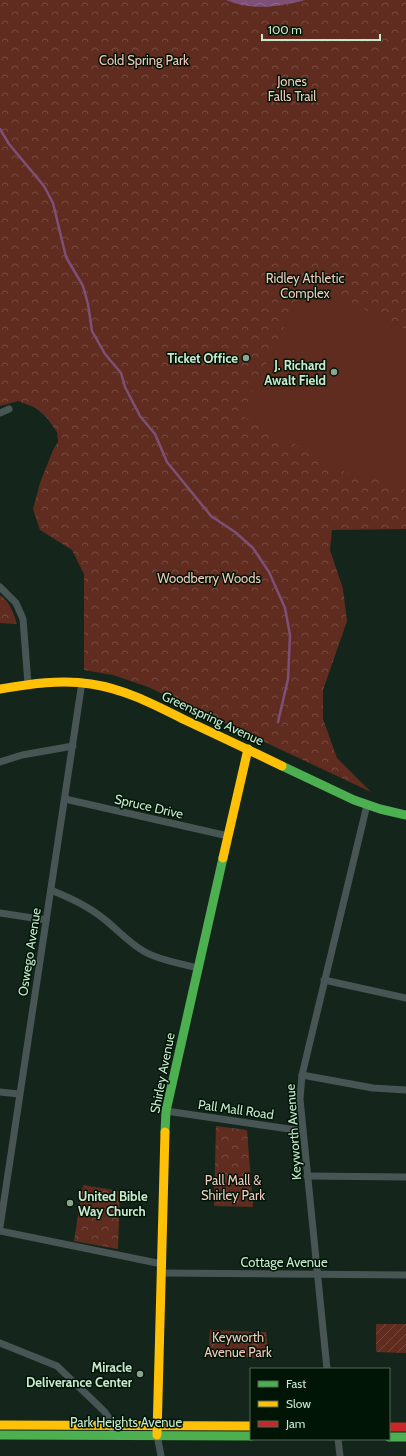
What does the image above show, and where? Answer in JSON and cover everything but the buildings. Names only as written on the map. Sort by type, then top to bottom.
[{"type":"main road","name":"Greenspring Avenue","points":[[0,689],[46,681],[82,682],[100,685],[129,694],[367,805],[406,815]]},
{"type":"main road","name":"Shirley Avenue","points":[[157,1430],[166,1111],[248,749]]},
{"type":"main road","name":"Park Heights Avenue","points":[[0,1425],[112,1426],[250,1436]]},
{"type":"main road","name":"Park Heights Avenue","points":[[0,1435],[112,1435],[157,1430],[250,1426]]},
{"type":"main road","points":[[390,1426],[406,1427]]},
{"type":"main road","points":[[390,1437],[406,1437]]},
{"type":"street","points":[[0,413],[9,409]]},
{"type":"street","points":[[0,587],[16,603],[24,619],[28,684]]},
{"type":"street","name":"Oswego Avenue","points":[[0,1226],[82,682]]},
{"type":"street","points":[[0,762],[22,755],[73,746]]},
{"type":"street","name":"Spruce Drive","points":[[64,799],[228,836]]},
{"type":"street","name":"Keyworth Avenue","points":[[327,1368],[300,1099],[302,1075],[367,805]]},
{"type":"street","points":[[50,890],[95,912],[129,941],[146,953],[162,959],[198,968]]},
{"type":"street","points":[[0,913],[46,920]]},
{"type":"street","points":[[324,980],[406,998]]},
{"type":"street","points":[[302,1075],[373,1088],[406,1090]]},
{"type":"street","points":[[0,1092],[19,1094]]},
{"type":"street","name":"Pall Mall Road","points":[[166,1111],[303,1131]]},
{"type":"street","points":[[307,1176],[406,1177]]},
{"type":"street","name":"Cottage Avenue","points":[[0,1232],[162,1269],[406,1275]]},
{"type":"street","points":[[0,1343],[57,1366],[104,1411],[112,1426],[112,1435]]},
{"type":"street","name":"Shirley Avenue","points":[[157,1430],[161,1456]]},
{"type":"street","points":[[338,1440],[340,1456]]},
{"type":"green space","points":[[0,0],[406,0],[406,529],[332,530],[330,550],[343,589],[347,621],[323,690],[323,719],[337,758],[371,792],[148,687],[113,675],[84,670],[84,574],[72,550],[40,530],[33,509],[40,483],[53,450],[58,442],[57,432],[47,418],[36,408],[18,401],[0,406]]},
{"type":"green space","name":"J. Richard Awalt Field","points":[[327,292],[406,329],[406,490],[372,474],[369,485],[241,415],[297,301],[310,295]]},
{"type":"green space","points":[[0,595],[9,604],[17,624],[0,623]]},
{"type":"green space","name":"Pall Mall & Shirley Park","points":[[216,1126],[247,1130],[253,1207],[214,1206]]},
{"type":"green space","points":[[83,1185],[120,1191],[118,1249],[74,1241]]},
{"type":"green space","points":[[376,1324],[406,1324],[406,1353],[376,1352]]},
{"type":"green space","name":"Keyworth Avenue Park","points":[[210,1330],[266,1332],[269,1358],[208,1357]]},
{"type":"green space","points":[[215,1335],[238,1336],[238,1353],[214,1352]]},
{"type":"water","points":[[226,0],[305,0],[275,6],[256,7],[246,6]]},
{"type":"waterway","points":[[0,129],[9,144],[44,186],[53,203],[66,257],[83,286],[88,304],[92,331],[105,354],[121,373],[125,387],[140,416],[155,434],[167,462],[211,516],[235,532],[253,548],[269,572],[285,608],[290,635],[288,679],[278,722]]},
{"type":"traffic: fast","points":[[282,766],[354,800],[380,809],[406,815]]},
{"type":"traffic: fast","points":[[165,1132],[166,1111],[223,858]]},
{"type":"traffic: fast","points":[[0,1435],[250,1436]]},
{"type":"traffic: fast","points":[[390,1437],[406,1437]]},
{"type":"traffic: slow","points":[[0,689],[57,682],[104,686],[151,703],[282,766]]},
{"type":"traffic: slow","points":[[223,858],[248,749]]},
{"type":"traffic: slow","points":[[157,1435],[165,1132]]},
{"type":"traffic: slow","points":[[0,1425],[250,1426]]},
{"type":"traffic: jam","points":[[390,1427],[406,1427]]},
{"type":"place","name":"Ticket Office","points":[[246,358]]},
{"type":"place","name":"J. Richard Awalt Field","points":[[334,372]]},
{"type":"place","name":"United Bible Way Church","points":[[70,1203]]},
{"type":"place","name":"Miracle Deliverance Center","points":[[140,1374]]},
{"type":"park label","name":"Cold Spring Park","points":[[144,60]]},
{"type":"park label","name":"Jones Falls Trail","points":[[292,88]]},
{"type":"park label","name":"Ridley Athletic Complex","points":[[305,286]]},
{"type":"park label","name":"Woodberry Woods","points":[[209,578]]}]
